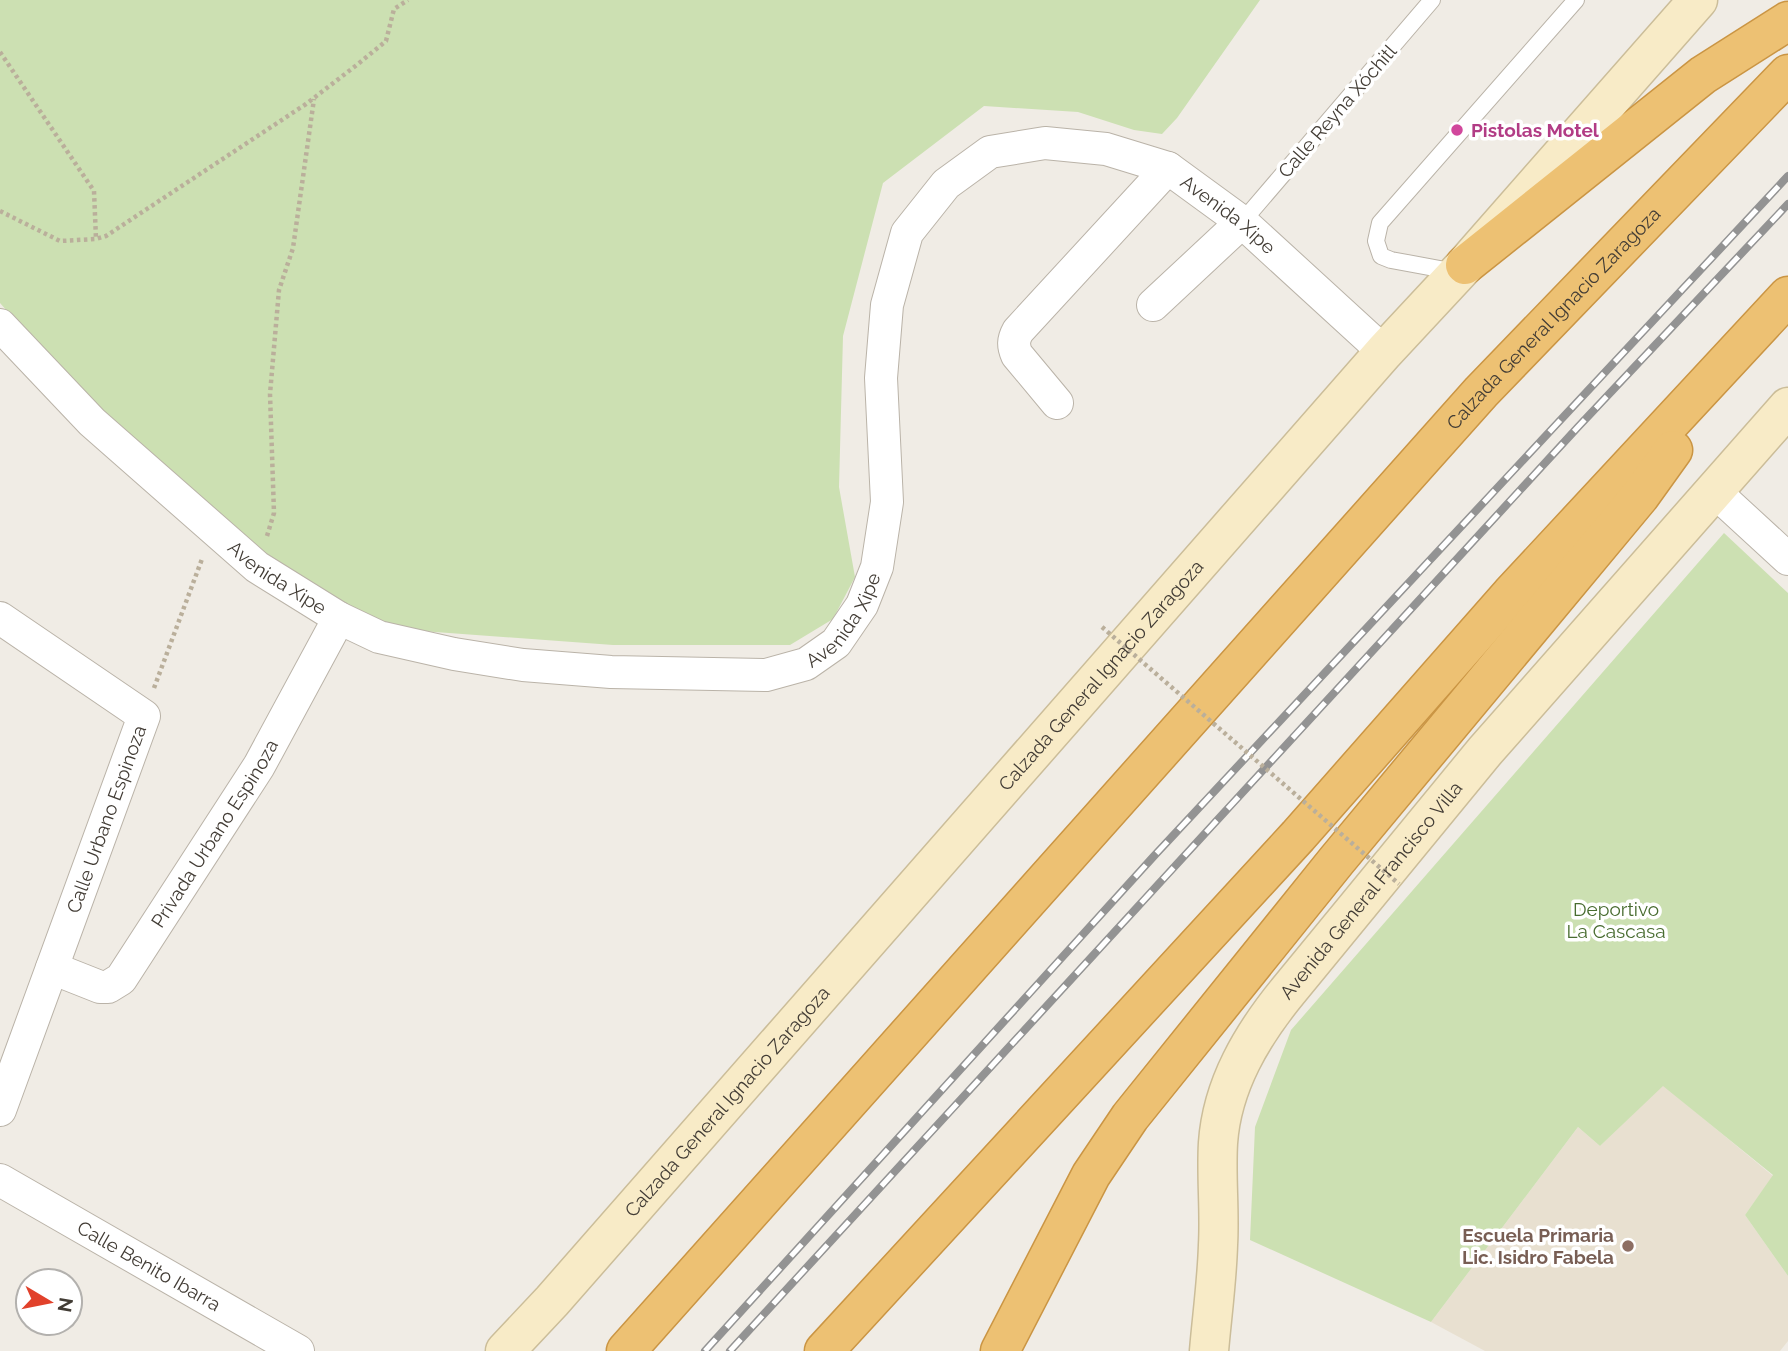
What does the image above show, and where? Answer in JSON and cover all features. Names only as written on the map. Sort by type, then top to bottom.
[{"type":"highway","points":[[1461,269],[1703,75],[1788,21]]},
{"type":"highway","name":"Calzada General Ignacio Zaragoza","points":[[626,1351],[1481,392],[1788,74]]},
{"type":"highway","points":[[1000,1351],[1091,1175],[1130,1117],[1337,860],[1640,496],[1783,301]]},
{"type":"highway","points":[[824,1351],[1298,836],[1511,594],[1783,301]]},
{"type":"main road","name":"Calzada General Ignacio Zaragoza","points":[[505,1351],[672,1165],[1384,352],[1461,269],[1698,0]]},
{"type":"main road","points":[[1130,1117],[1410,816],[1485,751],[1788,407]]},
{"type":"main road","name":"Avenida General Francisco Villa","points":[[1209,1351],[1219,1244],[1218,1141],[1224,1102],[1243,1056],[1280,1000],[1485,751]]},
{"type":"street","name":"Avenida Xipe","points":[[0,325],[92,422],[213,529],[257,567],[339,618],[379,638],[454,654],[523,665],[611,672],[766,675],[806,664],[836,643],[862,605],[877,567],[887,502],[881,378],[887,305],[907,233],[946,184],[990,152],[1045,143],[1106,149],[1168,168],[1242,222],[1384,352]]},
{"type":"street","points":[[1057,403],[1017,355],[1014,339],[1018,331],[1168,168]]},
{"type":"street","points":[[1153,305],[1242,222]]},
{"type":"street","points":[[1714,491],[1788,559]]},
{"type":"street","points":[[0,618],[144,716]]},
{"type":"street","name":"Privada Urbano Espinoza","points":[[52,968],[100,987],[108,987],[121,979],[259,766],[339,618]]},
{"type":"street","name":"Calle Urbano Espinoza","points":[[0,1110],[144,716]]},
{"type":"street","name":"Calle Benito Ibarra","points":[[0,1180],[299,1351]]},
{"type":"lane","name":"Calle Reyna Xóchitl","points":[[1242,222],[1432,0]]},
{"type":"lane","points":[[1461,269],[1391,260],[1381,256],[1376,240],[1380,223],[1576,0]]},
{"type":"path","points":[[0,211],[60,241],[106,236],[314,98],[386,41],[394,9],[408,0]]},
{"type":"path","points":[[0,52],[94,191],[96,239]]},
{"type":"path","points":[[257,567],[274,513],[270,394],[279,290],[293,248],[314,98]]},
{"type":"path","name":"Calle Urbano Espinoza","points":[[144,716],[213,529]]},
{"type":"path","points":[[1102,627],[1399,884]]},
{"type":"shaded area","name":"Escuela Primaria Lic. Isidro Fabela","points":[[1663,1085],[1773,1176],[1745,1215],[1788,1276],[1788,1341],[1780,1351],[1485,1351],[1431,1322],[1578,1127],[1600,1146]]},
{"type":"green space","points":[[0,0],[1260,0],[1177,118],[1162,134],[1134,130],[1078,112],[984,106],[883,183],[843,336],[839,487],[855,577],[833,619],[790,645],[613,645],[381,628],[263,561],[100,416],[0,303]]},
{"type":"green space","name":"Deportivo La Cascasa","points":[[1724,533],[1788,593],[1788,1276],[1745,1215],[1773,1175],[1663,1086],[1600,1146],[1578,1127],[1431,1322],[1250,1240],[1255,1127],[1291,1030]]},
{"type":"railway","points":[[705,1351],[1154,856],[1788,176]]},
{"type":"railway","points":[[730,1351],[1578,427],[1788,204]]},
{"type":"place","name":"Pistolas Motel","points":[[1457,130]]},
{"type":"place","name":"Escuela Primaria Lic. Isidro Fabela","points":[[1628,1246]]}]
